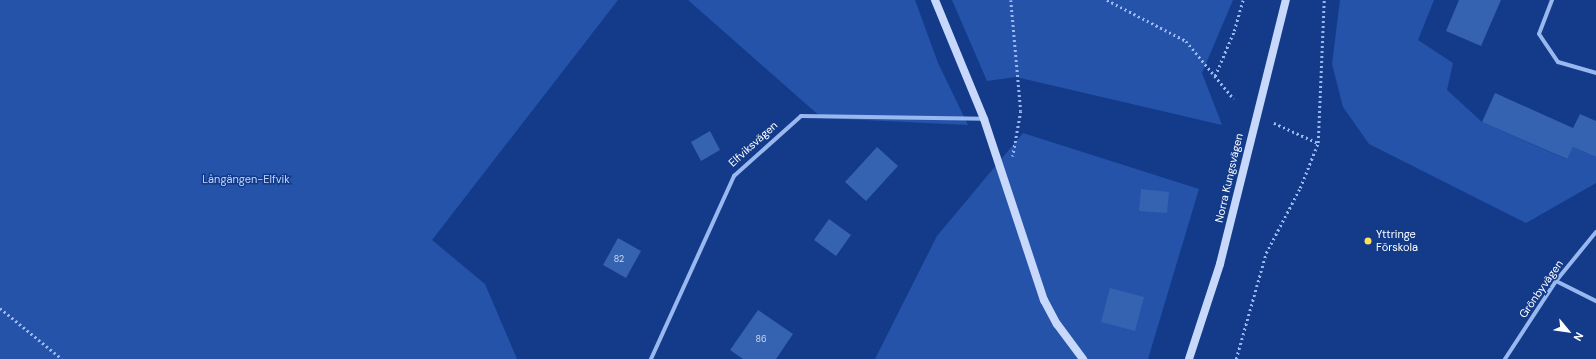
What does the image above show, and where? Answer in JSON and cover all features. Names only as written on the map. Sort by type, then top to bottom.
[{"type":"street","points":[[935,0],[984,119],[1044,300],[1057,324],[1083,359]]},
{"type":"street","name":"Norra Kungsvägen","points":[[1189,359],[1220,264],[1286,0]]},
{"type":"street","points":[[1552,0],[1539,34],[1558,62],[1596,73]]},
{"type":"street","name":"Elfviksvägen","points":[[651,359],[734,176],[801,116],[984,119]]},
{"type":"street","name":"Grönbyvägen","points":[[1505,359],[1556,281],[1596,232]]},
{"type":"street","points":[[1556,281],[1596,301]]},
{"type":"path","points":[[1002,174],[1015,152],[1021,111],[1011,0]]},
{"type":"path","points":[[1107,0],[1186,41],[1234,99]]},
{"type":"path","points":[[1215,76],[1244,0]]},
{"type":"path","points":[[1236,359],[1266,253],[1300,188],[1318,143],[1324,0]]},
{"type":"path","points":[[1274,123],[1318,143]]},
{"type":"path","points":[[0,308],[62,359]]},
{"type":"green space","name":"Långängen-Elfvik","points":[[0,0],[618,0],[432,240],[485,284],[517,359],[0,359]]},
{"type":"green space","points":[[688,0],[915,0],[938,63],[968,125],[822,118]]},
{"type":"green space","points":[[952,0],[1233,0],[1202,73],[1222,125],[1016,77],[987,81]]},
{"type":"green space","points":[[1340,0],[1434,0],[1418,40],[1453,63],[1447,90],[1482,122],[1566,159],[1573,147],[1596,157],[1596,183],[1526,223],[1369,144],[1343,107],[1332,64]]},
{"type":"green space","points":[[1023,133],[1199,189],[1148,359],[875,359],[937,236]]},
{"type":"building","points":[[1459,0],[1501,0],[1481,46],[1446,31]]},
{"type":"building","points":[[1495,93],[1573,128],[1580,114],[1596,121],[1596,157],[1573,147],[1567,159],[1482,122]]},
{"type":"building","points":[[710,131],[720,150],[701,161],[691,142]]},
{"type":"building","points":[[877,147],[898,166],[866,201],[845,182]]},
{"type":"building","points":[[1141,189],[1169,192],[1167,213],[1139,211]]},
{"type":"building","points":[[829,219],[851,235],[836,256],[814,240]]},
{"type":"building","points":[[618,238],[641,251],[626,278],[603,265]]},
{"type":"building","points":[[1110,288],[1144,297],[1135,331],[1101,322]]},
{"type":"building","points":[[758,310],[793,334],[776,359],[743,359],[730,350]]},
{"type":"place","name":"Yttringe Förskola","points":[[1368,241]]}]
